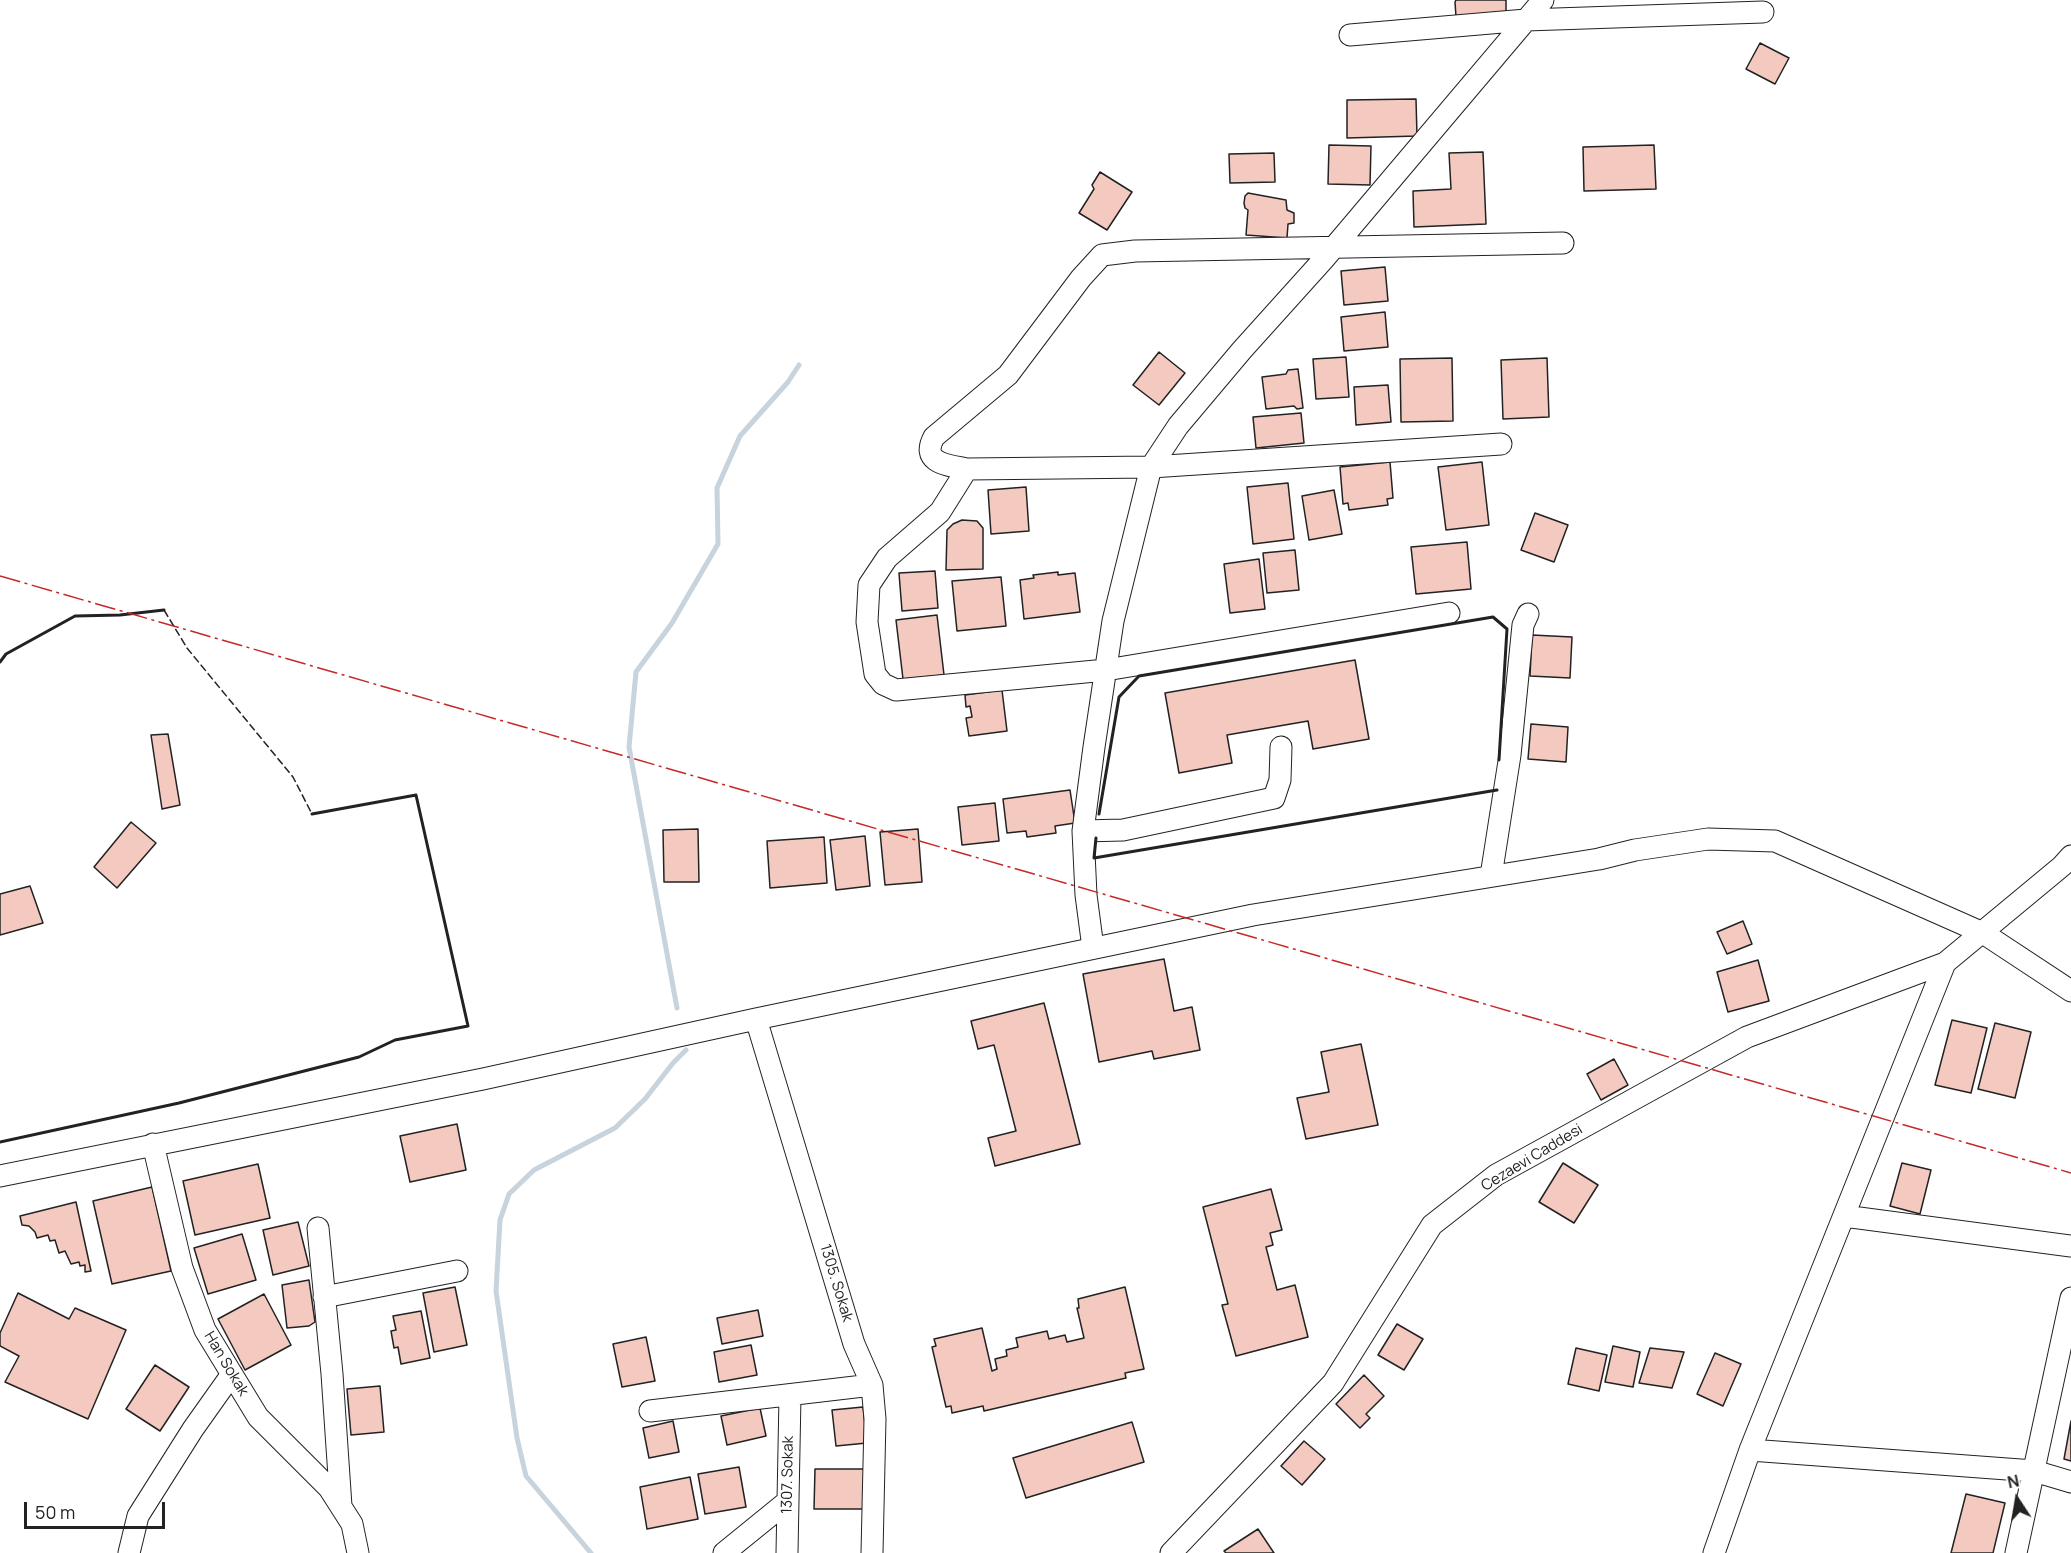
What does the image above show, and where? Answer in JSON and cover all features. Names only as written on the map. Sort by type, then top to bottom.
[{"type":"street","points":[[1094,948],[1086,896],[1083,831],[1113,621],[1151,467],[1178,426],[1333,248],[1543,0]]},
{"type":"street","points":[[1350,35],[1526,20],[1763,12]]},
{"type":"street","points":[[1501,444],[1151,467],[967,469],[940,464],[931,455],[929,446],[934,437],[1008,375],[1102,255],[1136,251],[1563,243]]},
{"type":"street","points":[[967,469],[940,512],[887,558],[869,585],[867,622],[875,674],[883,684],[896,690],[1106,670],[1449,613]]},
{"type":"street","points":[[1491,876],[1510,755],[1523,625],[1528,614]]},
{"type":"street","points":[[1083,831],[1124,830],[1274,798],[1280,780],[1281,747]]},
{"type":"street","points":[[0,1176],[483,1079],[1252,915],[1599,859],[1635,850],[1708,838],[1775,841],[1983,933],[2071,991]]},
{"type":"street","name":"Cezaevi Caddesi","points":[[1184,1548],[1333,1383],[1432,1225],[1496,1175],[1747,1037],[1945,963],[2071,856]]},
{"type":"street","points":[[1714,1553],[1750,1450],[1945,963]]},
{"type":"street","name":"1305. Sokak","points":[[756,1019],[854,1344],[872,1385],[875,1419],[872,1553]]},
{"type":"street","name":"Han Sokak","points":[[153,1144],[182,1268],[205,1330],[258,1417],[329,1488],[352,1524],[357,1553]]},
{"type":"street","points":[[1844,1216],[2071,1246]]},
{"type":"street","points":[[318,1228],[332,1374],[341,1506]]},
{"type":"street","points":[[324,1297],[457,1271]]},
{"type":"street","points":[[2016,1553],[2071,1298]]},
{"type":"street","points":[[129,1553],[138,1516],[232,1374]]},
{"type":"street","points":[[650,1411],[872,1385]]},
{"type":"street","name":"1307. Sokak","points":[[787,1553],[790,1396]]},
{"type":"street","points":[[1750,1450],[2034,1471],[2071,1482]]},
{"type":"street","points":[[724,1553],[788,1501]]},
{"type":"building","points":[[1456,0],[1506,0],[1506,12],[1456,17]]},
{"type":"building","points":[[1760,43],[1789,58],[1775,84],[1746,69]]},
{"type":"building","points":[[1416,99],[1417,136],[1347,138],[1347,100]]},
{"type":"building","points":[[1329,145],[1371,146],[1370,185],[1328,184]]},
{"type":"building","points":[[1654,145],[1656,189],[1584,191],[1583,147]]},
{"type":"building","points":[[1483,152],[1486,224],[1414,227],[1413,191],[1451,189],[1449,153]]},
{"type":"building","points":[[1274,153],[1275,182],[1230,183],[1229,154]]},
{"type":"building","points":[[1100,172],[1132,192],[1107,230],[1079,213],[1094,189],[1092,185]]},
{"type":"building","points":[[1248,193],[1286,200],[1287,210],[1294,213],[1294,223],[1288,224],[1287,238],[1246,235],[1248,210],[1244,203]]},
{"type":"building","points":[[1385,267],[1388,301],[1344,305],[1341,271]]},
{"type":"building","points":[[1385,312],[1388,347],[1344,351],[1341,317]]},
{"type":"building","points":[[1159,352],[1185,373],[1159,405],[1133,385]]},
{"type":"building","points":[[1346,357],[1349,397],[1316,399],[1313,359]]},
{"type":"building","points":[[1452,358],[1453,421],[1401,422],[1400,359]]},
{"type":"building","points":[[1547,358],[1549,417],[1503,419],[1501,360]]},
{"type":"building","points":[[1298,369],[1303,408],[1297,409],[1294,406],[1266,409],[1262,377],[1286,374],[1288,370]]},
{"type":"building","points":[[1388,385],[1391,422],[1356,425],[1354,387]]},
{"type":"building","points":[[1301,413],[1304,443],[1256,448],[1253,417]]},
{"type":"building","points":[[1390,462],[1393,498],[1387,499],[1388,505],[1349,510],[1348,503],[1343,504],[1340,467]]},
{"type":"building","points":[[1482,462],[1489,525],[1446,530],[1438,467]]},
{"type":"building","points":[[1288,483],[1294,539],[1253,544],[1247,487]]},
{"type":"building","points":[[1026,487],[1029,531],[991,534],[988,490]]},
{"type":"building","points":[[1334,490],[1342,534],[1309,540],[1302,496]]},
{"type":"building","points":[[1535,513],[1568,525],[1554,562],[1521,550]]},
{"type":"building","points":[[962,520],[977,521],[983,528],[983,569],[946,570],[947,530]]},
{"type":"building","points":[[1467,542],[1471,589],[1416,594],[1411,547]]},
{"type":"building","points":[[1295,550],[1299,590],[1267,593],[1263,553]]},
{"type":"building","points":[[1259,559],[1265,609],[1230,613],[1224,564]]},
{"type":"building","points":[[935,571],[938,608],[902,611],[899,573]]},
{"type":"building","points":[[1058,572],[1058,575],[1075,573],[1080,612],[1024,619],[1020,580],[1034,578],[1033,575]]},
{"type":"building","points":[[1001,577],[1006,626],[957,631],[952,581]]},
{"type":"building","points":[[937,615],[944,675],[903,679],[896,620]]},
{"type":"building","points":[[1532,635],[1572,637],[1570,678],[1530,676]]},
{"type":"building","points":[[1355,660],[1369,739],[1313,749],[1308,721],[1227,735],[1232,763],[1179,773],[1165,693]]},
{"type":"building","points":[[1002,690],[1007,731],[969,736],[966,718],[972,717],[970,706],[966,707],[965,695]]},
{"type":"building","points":[[1531,724],[1568,727],[1566,762],[1528,759]]},
{"type":"building","points":[[168,734],[180,805],[162,809],[151,735]]},
{"type":"building","points":[[1070,790],[1075,823],[1055,826],[1056,833],[1027,837],[1026,831],[1007,833],[1003,799]]},
{"type":"building","points":[[995,803],[999,841],[962,845],[958,807]]},
{"type":"building","points":[[131,822],[156,843],[117,888],[94,867]]},
{"type":"building","points":[[698,829],[699,882],[664,882],[663,830]]},
{"type":"building","points":[[918,829],[922,882],[885,885],[880,832]]},
{"type":"building","points":[[865,836],[870,886],[836,890],[830,840]]},
{"type":"building","points":[[824,837],[827,883],[770,888],[767,841]]},
{"type":"building","points":[[30,886],[43,923],[0,935],[0,894]]},
{"type":"building","points":[[1743,921],[1752,944],[1727,954],[1717,932]]},
{"type":"building","points":[[1164,959],[1174,1011],[1192,1007],[1200,1050],[1154,1059],[1152,1051],[1099,1062],[1083,974]]},
{"type":"building","points":[[1758,960],[1769,1001],[1728,1012],[1717,972]]},
{"type":"building","points":[[1044,1003],[1080,1144],[995,1166],[988,1138],[1016,1131],[994,1045],[978,1049],[971,1021]]},
{"type":"building","points":[[1952,1020],[1987,1028],[1971,1093],[1935,1085]]},
{"type":"building","points":[[1995,1023],[2031,1032],[2015,1098],[1978,1089]]},
{"type":"building","points":[[1361,1044],[1378,1125],[1306,1139],[1297,1098],[1329,1092],[1321,1052]]},
{"type":"building","points":[[1614,1059],[1628,1085],[1601,1100],[1587,1074]]},
{"type":"building","points":[[457,1124],[466,1170],[410,1182],[400,1136]]},
{"type":"building","points":[[1563,1163],[1598,1185],[1574,1223],[1539,1202]]},
{"type":"building","points":[[1902,1163],[1931,1170],[1920,1214],[1890,1206]]},
{"type":"building","points":[[258,1164],[270,1218],[195,1235],[183,1181]]},
{"type":"building","points":[[152,1187],[171,1271],[112,1284],[93,1201]]},
{"type":"building","points":[[1271,1189],[1282,1230],[1270,1233],[1273,1245],[1266,1247],[1277,1290],[1295,1285],[1308,1337],[1236,1356],[1222,1305],[1228,1304],[1203,1207]]},
{"type":"building","points":[[76,1202],[91,1271],[85,1272],[85,1265],[80,1266],[79,1262],[71,1264],[65,1251],[59,1253],[55,1240],[50,1241],[48,1235],[37,1238],[29,1226],[22,1225],[20,1216]]},
{"type":"building","points":[[298,1222],[309,1266],[273,1275],[263,1230]]},
{"type":"building","points":[[242,1234],[256,1280],[208,1294],[194,1248]]},
{"type":"building","points":[[309,1280],[315,1322],[309,1326],[287,1328],[282,1285]]},
{"type":"building","points":[[455,1287],[467,1345],[434,1352],[423,1293]]},
{"type":"building","points":[[1125,1287],[1144,1369],[1125,1373],[1126,1378],[984,1411],[983,1406],[952,1413],[951,1406],[946,1407],[932,1347],[936,1346],[934,1339],[982,1328],[992,1371],[997,1369],[995,1359],[1007,1356],[1006,1350],[1018,1347],[1016,1338],[1047,1331],[1049,1339],[1065,1335],[1067,1342],[1084,1338],[1077,1308],[1079,1308],[1078,1299]]},
{"type":"building","points":[[18,1293],[69,1319],[75,1308],[126,1330],[88,1419],[5,1382],[19,1356],[0,1346],[0,1333]]},
{"type":"building","points":[[264,1294],[291,1345],[245,1370],[218,1319]]},
{"type":"building","points":[[758,1310],[763,1336],[722,1344],[717,1318]]},
{"type":"building","points":[[421,1311],[430,1358],[401,1364],[398,1347],[394,1348],[391,1331],[396,1330],[393,1316]]},
{"type":"building","points":[[1397,1324],[1423,1339],[1404,1370],[1378,1355]]},
{"type":"building","points":[[646,1337],[655,1381],[622,1387],[613,1344]]},
{"type":"building","points":[[751,1345],[757,1375],[719,1382],[714,1352]]},
{"type":"building","points":[[1613,1346],[1640,1352],[1633,1387],[1605,1382]]},
{"type":"building","points":[[1576,1348],[1607,1355],[1599,1391],[1568,1384]]},
{"type":"building","points":[[1650,1348],[1684,1352],[1672,1388],[1639,1383]]},
{"type":"building","points":[[1715,1353],[1741,1364],[1723,1406],[1697,1394]]},
{"type":"building","points":[[155,1365],[189,1387],[160,1431],[126,1409]]},
{"type":"building","points":[[1364,1375],[1384,1396],[1366,1414],[1370,1418],[1360,1428],[1336,1404]]},
{"type":"building","points":[[380,1386],[384,1432],[351,1435],[347,1389]]},
{"type":"building","points":[[863,1407],[867,1443],[836,1446],[832,1410]]},
{"type":"building","points":[[760,1408],[766,1436],[727,1445],[721,1416]]},
{"type":"building","points":[[673,1421],[679,1452],[649,1458],[643,1428]]},
{"type":"building","points":[[2071,1421],[2071,1461],[2064,1459]]},
{"type":"building","points":[[1132,1422],[1144,1462],[1026,1498],[1013,1458]]},
{"type":"building","points":[[1304,1441],[1325,1459],[1302,1485],[1281,1466]]},
{"type":"building","points":[[739,1467],[746,1507],[705,1514],[698,1474]]},
{"type":"building","points":[[815,1469],[866,1469],[866,1509],[814,1509]]},
{"type":"building","points":[[690,1477],[698,1519],[647,1529],[640,1487]]},
{"type":"building","points":[[1966,1494],[2005,1503],[1993,1553],[1951,1553]]},
{"type":"building","points":[[1258,1529],[1274,1553],[1226,1553],[1224,1551]]},
{"type":"waterway","points":[[677,1008],[629,747],[636,672],[672,623],[718,544],[717,488],[740,436],[788,382],[799,365]]},
{"type":"waterway","points":[[591,1553],[526,1476],[517,1438],[496,1291],[500,1220],[509,1194],[534,1170],[615,1128],[645,1099],[686,1050]]},
{"type":"fence","points":[[164,610],[187,648],[293,777],[312,814]]},
{"type":"wall","points":[[0,662],[6,654],[75,616],[120,615],[164,610]]},
{"type":"wall","points":[[1099,814],[1119,697],[1139,676],[1493,617],[1507,629],[1499,760]]},
{"type":"wall","points":[[1096,838],[1094,858],[1497,790]]},
{"type":"wall","points":[[0,1142],[179,1103],[359,1057],[395,1040],[468,1026],[416,795],[312,814]]},
{"type":"power","points":[[0,576],[2071,1173]]}]
